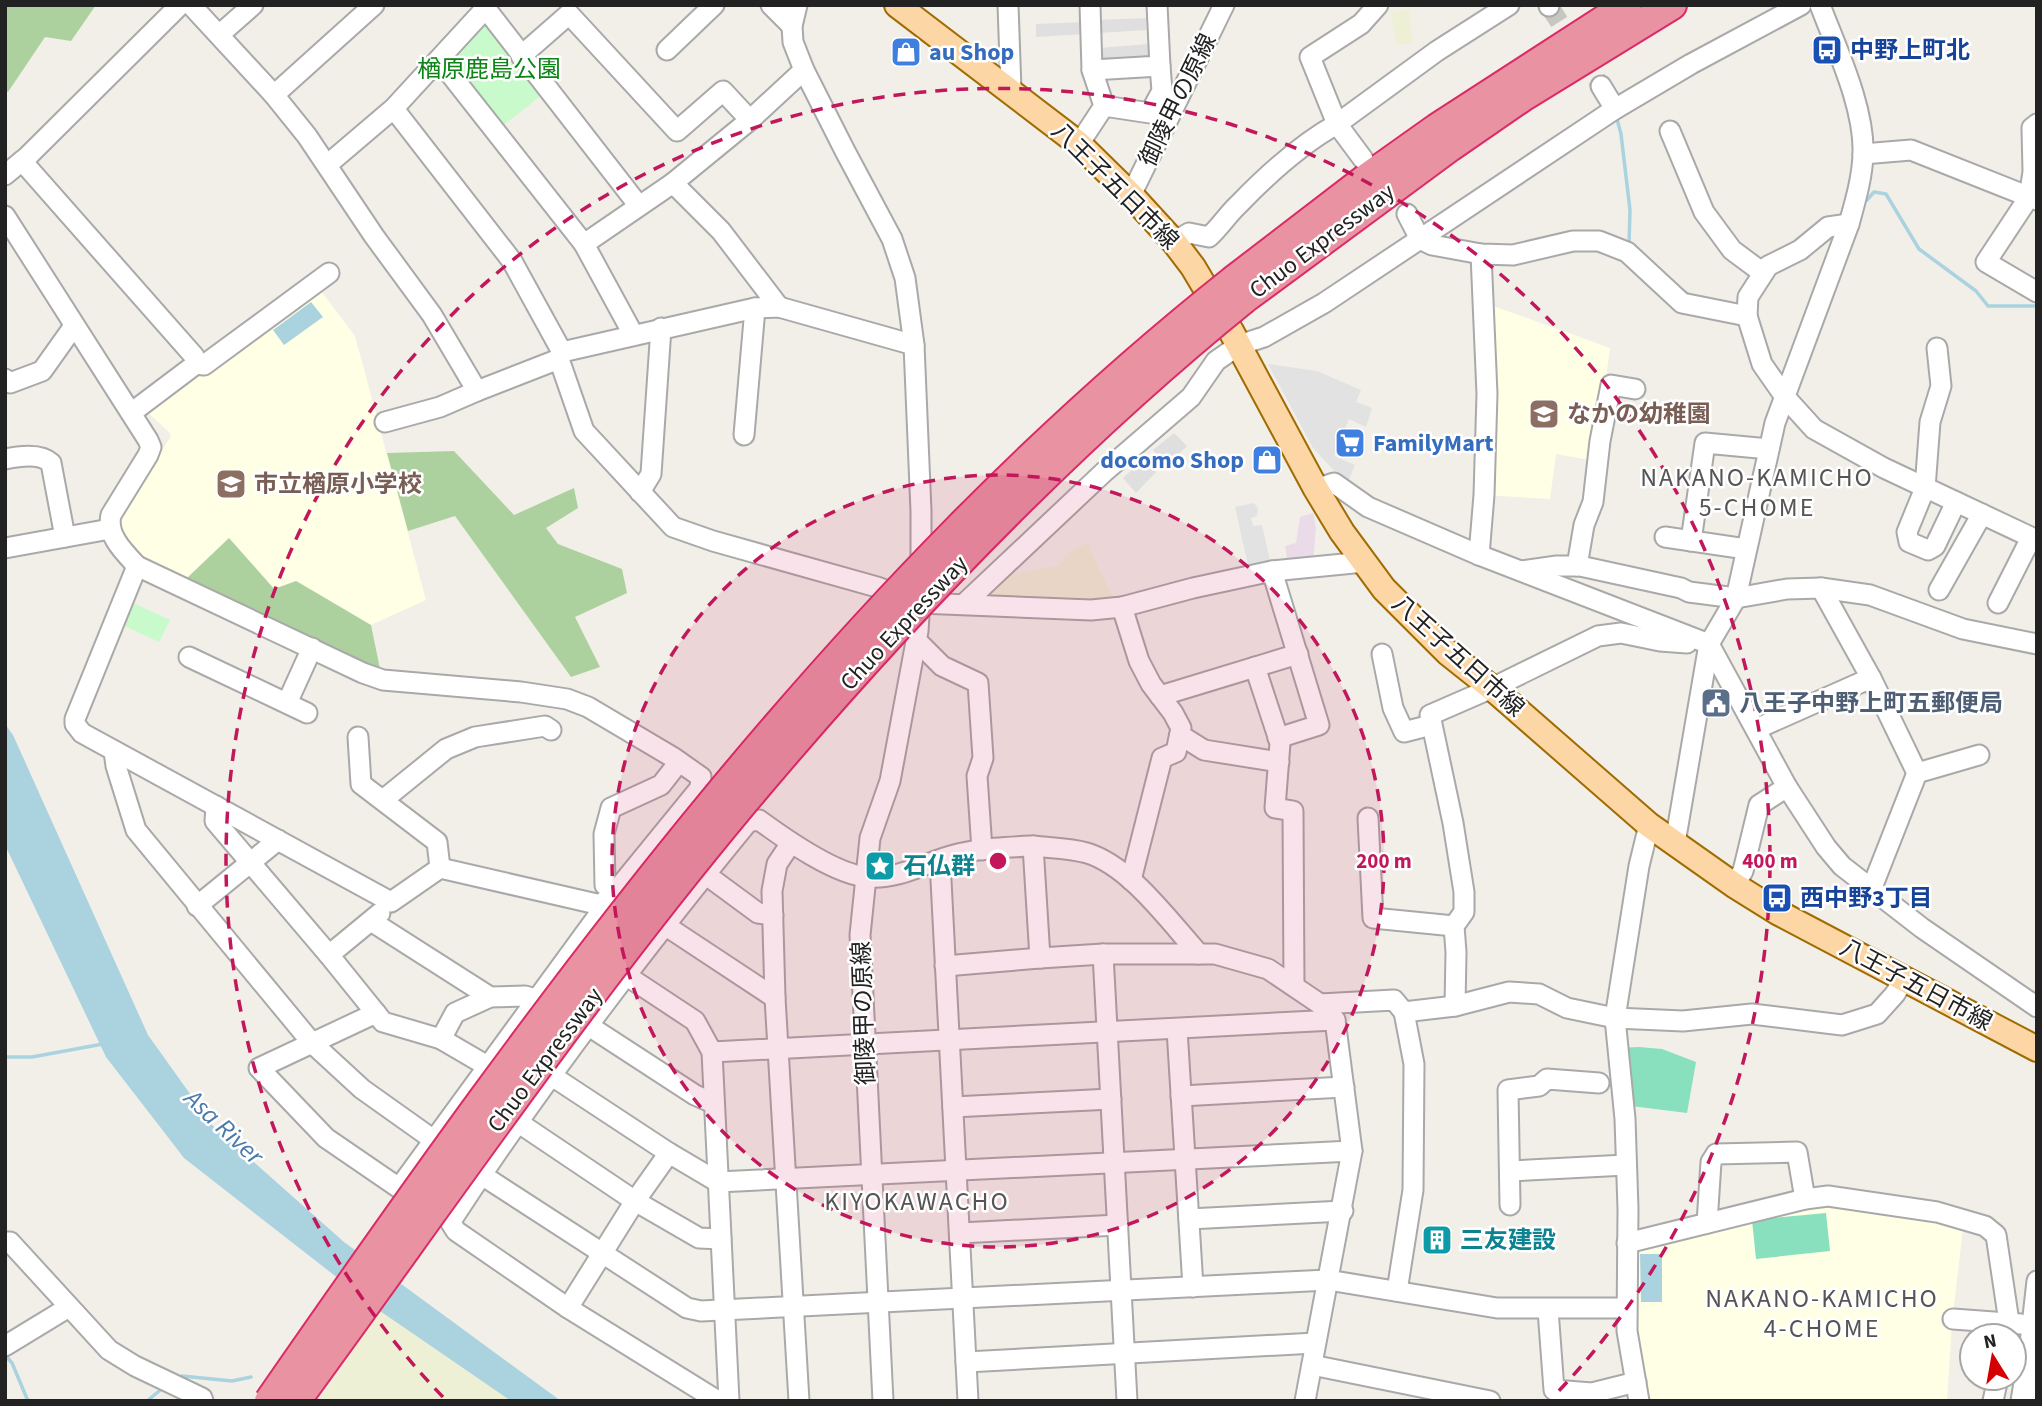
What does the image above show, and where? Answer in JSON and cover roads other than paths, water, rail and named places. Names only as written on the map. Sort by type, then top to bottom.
[{"type":"highway","name":"Chuo Expressway","points":[[296,1401],[534,1072],[647,923],[751,794],[853,676],[1023,499],[1198,336],[1240,289],[1368,177],[1437,128],[1627,5]]},
{"type":"highway","name":"Chuo Expressway","points":[[269,1401],[386,1232],[514,1056],[723,787],[835,658],[942,543],[1097,395],[1185,319],[1240,289],[1524,96],[1672,5]]},
{"type":"main road","name":"八王子五日市線","points":[[897,5],[1079,144],[1174,242],[1239,345],[1316,489],[1364,562],[1384,589],[1448,653],[1649,825],[1734,885],[1779,912],[2037,1049]]},
{"type":"street","points":[[5,175],[180,5]]},
{"type":"street","points":[[191,5],[274,95],[307,136],[374,236],[432,315],[477,391]]},
{"type":"street","points":[[219,35],[253,5]]},
{"type":"street","points":[[274,95],[374,5]]},
{"type":"street","points":[[667,50],[715,5]]},
{"type":"street","points":[[771,5],[792,26]]},
{"type":"street","points":[[792,26],[797,5]]},
{"type":"street","points":[[1008,5],[1011,90]]},
{"type":"street","points":[[1090,5],[1093,70],[1104,106]]},
{"type":"street","points":[[1104,106],[1150,113],[1162,91],[1157,5]]},
{"type":"street","name":"御陵甲の原線","points":[[1131,195],[1224,5]]},
{"type":"street","points":[[1363,159],[1337,124],[1310,58],[1360,24],[1378,5]]},
{"type":"street","points":[[1174,242],[1189,233],[1209,237],[1263,181],[1323,132],[1437,51],[1509,5]]},
{"type":"street","points":[[965,603],[1104,472],[1191,397],[1216,361],[1239,345],[1264,337],[1324,303],[1615,109],[1691,64],[1801,5]]},
{"type":"street","points":[[1675,843],[1709,645],[1736,598],[1769,449],[1858,192],[1863,154],[1859,116],[1820,5]]},
{"type":"street","points":[[327,165],[394,109],[440,61],[484,7],[639,206]]},
{"type":"street","points":[[521,56],[569,14],[677,131],[723,92],[750,120]]},
{"type":"street","name":"御陵甲の原線","points":[[792,26],[793,43],[804,70],[892,239],[909,300],[914,345],[922,541],[917,635],[890,780],[870,838],[860,935],[883,1401]]},
{"type":"street","points":[[440,61],[584,244],[633,334]]},
{"type":"street","points":[[1093,70],[1160,66]]},
{"type":"street","points":[[584,244],[673,183],[750,120],[804,70]]},
{"type":"street","points":[[1601,86],[1615,109]]},
{"type":"street","points":[[1079,144],[1104,106]]},
{"type":"street","points":[[394,109],[512,261],[561,356],[584,431],[673,527],[713,541],[877,587],[919,603],[1091,610],[1122,607],[1272,571],[1364,562]]},
{"type":"street","points":[[2037,124],[2032,128],[2033,198],[1986,262],[2037,292]]},
{"type":"street","points":[[1670,131],[1704,212],[1732,250],[1763,273]]},
{"type":"street","points":[[1863,154],[1911,150],[2033,198]]},
{"type":"street","points":[[22,161],[194,356],[196,364]]},
{"type":"street","points":[[673,183],[721,230],[779,307]]},
{"type":"street","points":[[1407,214],[1420,239],[1480,254],[1513,254],[1573,241],[1599,241],[1628,252],[1682,303],[1747,316]]},
{"type":"street","points":[[5,216],[150,447],[148,456],[111,515],[110,525],[124,552],[137,566],[383,680],[521,692],[567,699],[588,707],[701,777],[700,788],[616,891],[400,1188],[326,1138],[259,1068],[376,1013]]},
{"type":"street","points":[[1849,224],[1828,227],[1800,250],[1768,266],[1748,297],[1747,316],[1762,364],[1785,397],[1814,429],[1884,468],[2034,539],[1998,603]]},
{"type":"street","points":[[1479,555],[1487,408],[1480,254]]},
{"type":"street","points":[[196,364],[204,366],[329,273]]},
{"type":"street","points":[[385,422],[440,407],[561,356],[633,334],[755,308],[779,307],[914,345]]},
{"type":"street","points":[[744,435],[755,308]]},
{"type":"street","points":[[5,379],[10,383],[43,370],[74,326]]},
{"type":"street","points":[[640,492],[651,474],[661,328]]},
{"type":"street","points":[[1937,348],[1941,386],[1930,422],[1925,488],[1907,532],[1909,542],[1928,550],[1935,545],[1956,502]]},
{"type":"street","points":[[131,413],[196,364]]},
{"type":"street","points":[[1577,566],[1584,525],[1593,502],[1600,442],[1611,385],[1635,388]]},
{"type":"street","points":[[1692,541],[1705,443],[1769,449]]},
{"type":"street","points":[[5,459],[19,456],[46,458],[51,463],[65,537]]},
{"type":"street","points":[[1316,489],[1334,483],[1368,507],[1479,555],[1709,645],[1787,787],[1826,848],[1842,866],[1871,890],[2037,1007]]},
{"type":"street","points":[[1939,590],[1982,514]]},
{"type":"street","points":[[5,548],[110,525]]},
{"type":"street","points":[[1665,537],[1746,549]]},
{"type":"street","points":[[137,566],[75,724],[82,733],[391,902]]},
{"type":"street","points":[[1520,572],[1577,566],[1689,592],[1736,598],[1787,589],[1821,588],[1870,595],[1963,629],[2037,644]]},
{"type":"street","points":[[1272,571],[1319,725],[1279,738]]},
{"type":"street","points":[[1821,588],[1871,678],[1917,773],[1871,890]]},
{"type":"street","points":[[1122,607],[1139,661],[1181,728],[1176,752],[1162,758],[1131,880]]},
{"type":"street","points":[[1455,1006],[1454,926],[1464,912],[1464,892],[1453,823],[1430,715],[1492,688],[1587,640],[1621,633],[1709,645]]},
{"type":"street","points":[[917,635],[942,666],[978,683],[984,758],[977,776],[982,850]]},
{"type":"street","points":[[287,703],[312,648]]},
{"type":"street","points":[[1160,696],[1298,654]]},
{"type":"street","points":[[1382,654],[1393,708],[1404,732],[1431,725]]},
{"type":"street","points":[[189,657],[213,675],[307,712]]},
{"type":"street","points":[[1255,667],[1279,738],[1275,808],[1293,811],[1294,986]]},
{"type":"street","points":[[1756,729],[1871,678]]},
{"type":"street","points":[[383,800],[446,749],[475,737],[545,726],[551,730]]},
{"type":"street","points":[[1180,735],[1204,750],[1279,762]]},
{"type":"street","points":[[358,737],[361,784],[437,842],[440,868]]},
{"type":"street","points":[[114,751],[136,830],[312,1043],[362,1089],[480,1175],[687,1308],[701,1311],[795,1307],[1328,1280],[1497,1308],[1626,1308]]},
{"type":"street","points":[[1917,773],[1979,755]]},
{"type":"street","points":[[679,762],[662,785],[611,808],[604,834],[606,885],[775,998]]},
{"type":"street","points":[[1734,885],[1743,871],[1759,805],[1787,787]]},
{"type":"street","points":[[700,788],[748,822]]},
{"type":"street","points":[[216,806],[215,821],[383,1022],[441,1040],[489,1067]]},
{"type":"street","points":[[1368,817],[1373,918],[1454,926]]},
{"type":"street","points":[[718,1401],[568,1308],[452,1227],[453,1218],[480,1175],[552,1076],[665,925],[748,822],[760,820],[791,842],[837,866],[867,877],[906,873],[956,854],[982,850],[1033,846],[1085,852],[1104,860],[1131,880],[1199,954]]},
{"type":"street","points":[[1548,1310],[1554,1390],[1638,1392],[1627,1331],[1626,1165],[1615,1018],[1639,866],[1649,825]]},
{"type":"street","points":[[197,906],[278,841]]},
{"type":"street","points":[[791,842],[777,864],[772,891],[775,998],[799,1401]]},
{"type":"street","points":[[1033,846],[1040,958]]},
{"type":"street","points":[[940,861],[968,1401]]},
{"type":"street","points":[[329,955],[391,902],[440,868],[601,905],[616,891]]},
{"type":"street","points":[[705,874],[758,913],[773,915]]},
{"type":"street","points":[[370,921],[490,997]]},
{"type":"street","points":[[1103,954],[1127,1401]]},
{"type":"street","points":[[945,966],[1103,954],[1214,954],[1268,969],[1320,1003],[1335,1020],[1352,1151],[1343,1211],[1305,1401]]},
{"type":"street","points":[[627,976],[695,1021],[712,1052],[729,1401]]},
{"type":"street","points":[[1404,1012],[1455,1006],[1509,992],[1539,994],[1567,1008],[1615,1018],[1683,1021],[1752,1014],[1842,1025],[1877,1014],[1904,979]]},
{"type":"street","points":[[441,1040],[455,1013],[490,997],[525,996],[538,1000]]},
{"type":"street","points":[[1320,1003],[1394,1000],[1404,1012],[1414,1064],[1413,1190],[1397,1291]]},
{"type":"street","points":[[712,1052],[1335,1020]]},
{"type":"street","points":[[589,1026],[695,1095],[713,1103]]},
{"type":"street","points":[[1177,1029],[1193,1287]]},
{"type":"street","points":[[552,1076],[718,1182],[1352,1151]]},
{"type":"street","points":[[1510,1205],[1508,1090],[1539,1086],[1547,1079],[1599,1083]]},
{"type":"street","points":[[1181,1096],[1344,1087]]},
{"type":"street","points":[[953,1107],[1111,1099]]},
{"type":"street","points":[[519,1123],[635,1201],[699,1238],[721,1239]]},
{"type":"street","points":[[1707,1223],[1711,1162],[1716,1153],[1797,1152],[1805,1199]]},
{"type":"street","points":[[568,1308],[635,1201],[669,1153]]},
{"type":"street","points":[[1510,1171],[1626,1165]]},
{"type":"street","points":[[1627,1243],[1805,1199],[1828,1196],[1937,1212],[1984,1226],[1996,1235],[2007,1322]]},
{"type":"street","points":[[1189,1219],[1343,1211]]},
{"type":"street","points":[[960,1233],[1118,1225]]},
{"type":"street","points":[[5,1242],[10,1242],[109,1350],[135,1366],[202,1398],[203,1401]]},
{"type":"street","points":[[2023,1399],[2034,1326],[2037,1281]]},
{"type":"street","points":[[5,1346],[68,1307]]},
{"type":"street","points":[[1953,1319],[1970,1322]]},
{"type":"street","points":[[966,1362],[1315,1343]]},
{"type":"street","points":[[1312,1365],[1490,1401]]},
{"type":"water","points":[[311,302],[323,317],[284,345],[273,330]]},
{"type":"water","points":[[5,724],[13,735],[148,1035],[213,1126],[344,1242],[561,1401],[511,1401],[380,1311],[184,1158],[106,1057],[5,845]]},
{"type":"water","points":[[1640,1254],[1662,1254],[1662,1302],[1641,1302]]},
{"type":"waterway","points":[[1617,119],[1630,210],[1629,245]]},
{"type":"waterway","points":[[1867,200],[1874,192],[1886,194],[1919,249],[1976,291],[1988,306],[2037,306]]},
{"type":"waterway","points":[[1677,286],[1690,296]]},
{"type":"waterway","points":[[5,1057],[32,1057],[103,1044]]},
{"type":"waterway","points":[[5,1355],[12,1363],[28,1401]]},
{"type":"waterway","points":[[177,1378],[182,1376],[232,1381],[251,1377]]},
{"type":"waterway","points":[[147,1401],[164,1387]]},
{"type":"tunnel","points":[[1549,6],[1601,86]]},
{"type":"place","name":"中野上町北","points":[[1827,50]]},
{"type":"place","name":"au Shop","points":[[906,52]]},
{"type":"place","name":"なかの幼稚園","points":[[1544,414]]},
{"type":"place","name":"FamilyMart","points":[[1350,443]]},
{"type":"place","name":"docomo Shop","points":[[1267,460]]},
{"type":"place","name":"市立楢原小学校","points":[[231,484]]},
{"type":"place","name":"八王子中野上町五郵便局","points":[[1716,703]]},
{"type":"place","name":"石仏群","points":[[880,866]]},
{"type":"place","name":"西中野3丁目","points":[[1777,898]]},
{"type":"place","name":"三友建設","points":[[1437,1240]]},
{"type":"district","name":"NAKANO-KAMICHO 5-CHOME","points":[[1757,492]]},
{"type":"district","name":"KIYOKAWACHO","points":[[917,1201]]},
{"type":"district","name":"NAKANO-KAMICHO 4-CHOME","points":[[1822,1313]]},
{"type":"park label","name":"楢原鹿島公園","points":[[489,69]]},
{"type":"water label","name":"Asa River","points":[[224,1127]]}]
